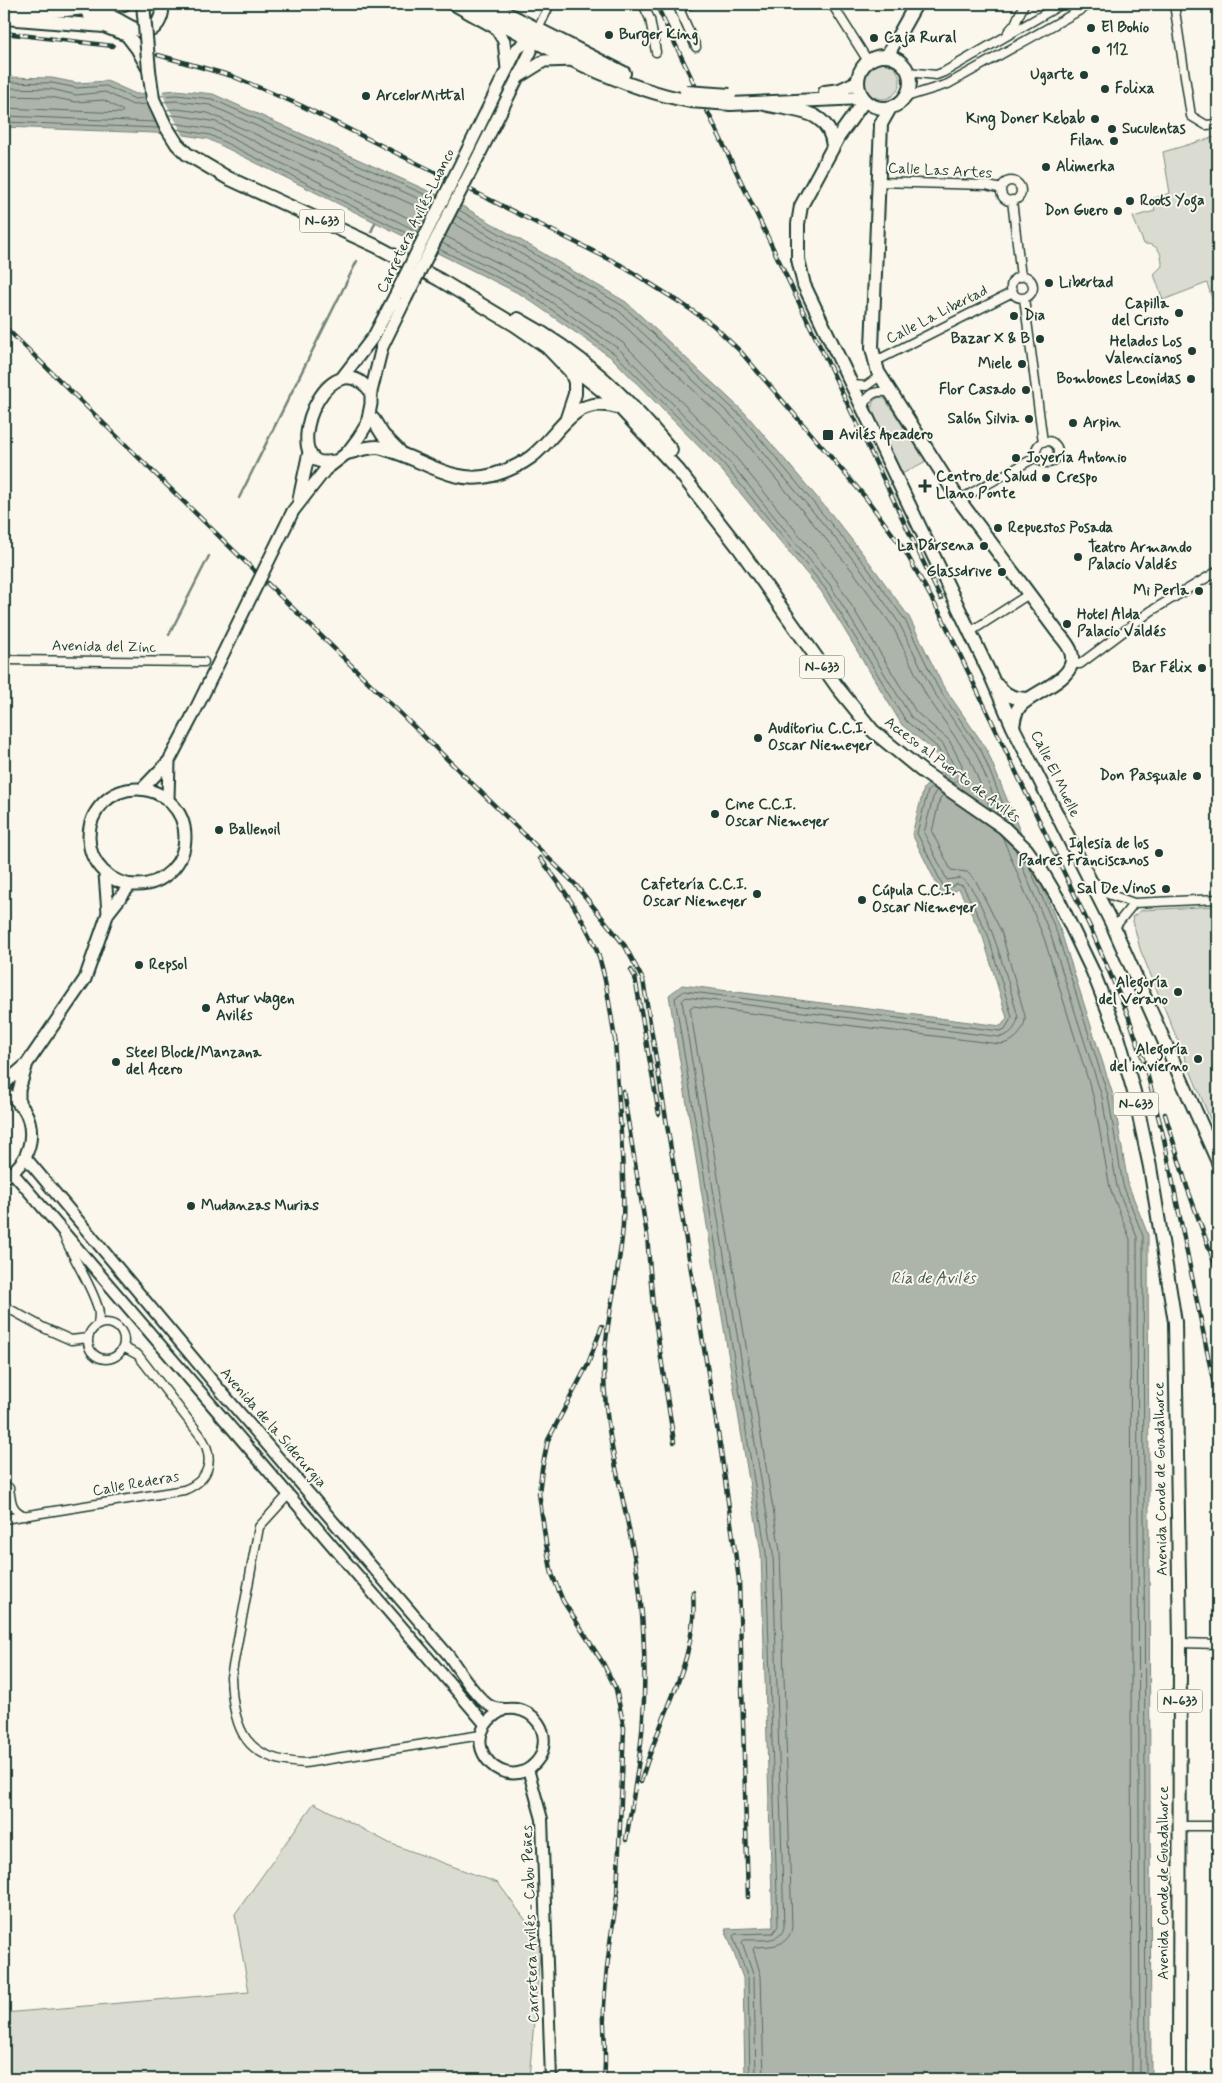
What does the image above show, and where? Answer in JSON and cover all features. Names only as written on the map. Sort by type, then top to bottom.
[{"type":"main road","points":[[4,11],[66,10],[124,4]]},
{"type":"main road","name":"N-633","points":[[143,4],[153,99],[177,144],[203,165],[376,246],[440,280]]},
{"type":"main road","points":[[66,10],[110,16],[133,29],[149,31],[154,29],[160,19],[163,12],[162,4]]},
{"type":"main road","points":[[453,4],[496,28],[504,41],[507,70]]},
{"type":"main road","points":[[466,4],[534,34],[557,38],[617,70],[688,96]]},
{"type":"main road","points":[[488,4],[515,18],[534,34],[575,60],[647,91],[759,103],[809,113],[822,120],[829,129],[833,146]]},
{"type":"main road","points":[[887,56],[916,4]]},
{"type":"main road","points":[[4,18],[99,25],[114,28],[127,35],[150,70]]},
{"type":"main road","name":"Carretera Avilés-Luanco","points":[[371,392],[382,347],[401,297],[468,149],[517,49],[534,34]]},
{"type":"main road","name":"Carretera Avilés-Luanco","points":[[341,379],[401,297],[520,76],[531,51],[534,34]]},
{"type":"main road","points":[[730,100],[809,94],[857,93],[876,108],[890,108],[902,102],[906,97],[910,85],[908,72],[899,61],[887,56],[876,57],[868,61],[861,69],[857,93],[833,146],[801,206],[798,224],[798,259],[804,285],[991,676],[1004,693],[1010,697],[1029,699]]},
{"type":"main road","points":[[520,76],[544,61],[575,60]]},
{"type":"main road","points":[[759,103],[857,93]]},
{"type":"main road","points":[[890,108],[881,124],[872,348],[876,367],[890,393],[959,500],[1070,650],[1072,664],[1065,675],[1029,699],[1017,711],[1013,726]]},
{"type":"main road","points":[[440,280],[468,292],[529,324],[569,350],[619,392],[654,430],[709,500],[730,530],[739,548]]},
{"type":"main road","points":[[440,280],[515,325],[595,384],[678,470],[739,548]]},
{"type":"main road","points":[[529,324],[591,375],[595,384],[587,407]]},
{"type":"main road","points":[[547,347],[571,372],[575,382],[575,394],[567,418]]},
{"type":"main road","points":[[143,788],[169,761],[296,506],[309,452],[308,437],[313,407],[326,388],[341,379],[360,381],[371,392],[367,424],[347,452],[334,461],[296,506]]},
{"type":"main road","points":[[575,394],[595,384],[604,386],[654,430]]},
{"type":"main road","points":[[347,452],[378,447],[402,454],[438,471],[466,478],[492,476],[513,468],[531,456],[567,418],[587,407],[606,404],[620,408]]},
{"type":"main road","points":[[373,419],[383,435],[402,454]]},
{"type":"main road","points":[[309,452],[316,460],[334,461]]},
{"type":"main road","name":"Acceso al Puerto de Avilés","points":[[739,548],[854,709],[873,731],[922,770],[1003,827],[1026,849],[1057,897]]},
{"type":"main road","name":"Calle El Muelle","points":[[991,676],[1013,726],[1114,928],[1218,1162]]},
{"type":"main road","points":[[168,799],[169,761]]},
{"type":"main road","points":[[143,788],[154,791],[168,799],[178,811],[184,826],[186,840],[183,854],[176,866],[166,876],[148,884],[130,885],[118,882],[105,874],[96,863],[90,849],[90,825],[95,812],[106,799],[120,791],[143,788]]},
{"type":"main road","points":[[105,874],[108,913]]},
{"type":"main road","points":[[4,1084],[26,1065],[85,979],[108,913],[130,885]]},
{"type":"main road","name":"Avenida Conde de Guadalhorce","points":[[1057,897],[1093,972],[1119,1042],[1134,1092],[1150,1167],[1175,1322],[1180,1643],[1179,2079]]},
{"type":"main road","points":[[19,1105],[19,1090],[26,1065]]},
{"type":"main road","points":[[4,1093],[19,1105],[25,1113],[30,1125],[31,1138],[26,1158],[9,1175]]},
{"type":"street","points":[[534,34],[550,4]]},
{"type":"street","points":[[643,4],[650,19],[656,52]]},
{"type":"street","points":[[689,4],[678,6],[696,47]]},
{"type":"street","points":[[832,4],[868,61]]},
{"type":"street","points":[[1002,38],[1015,24],[1024,4]]},
{"type":"street","points":[[908,72],[936,75],[1058,4]]},
{"type":"street","points":[[906,97],[948,84],[1090,4]]},
{"type":"street","points":[[1174,4],[1191,116],[1206,125],[1216,125]]},
{"type":"street","points":[[1008,181],[1018,184],[1020,194],[1012,200],[1004,197],[1001,188],[1008,181]]},
{"type":"street","name":"Calle Las Artes","points":[[878,182],[1001,188]]},
{"type":"street","points":[[1012,200],[1021,277]]},
{"type":"street","points":[[1021,277],[1030,280],[1033,285],[1031,294],[1024,298],[1018,297],[1012,292],[1013,282],[1021,277]]},
{"type":"street","name":"Calle La Libertad","points":[[852,385],[866,386],[877,378],[876,367],[1012,292]]},
{"type":"street","points":[[1024,298],[1043,442],[1037,450],[1038,456],[1046,463],[1051,462],[1057,457],[1058,449],[1055,444],[1043,442]]},
{"type":"street","points":[[862,407],[873,392],[882,391],[890,393]]},
{"type":"street","points":[[959,500],[1038,456]]},
{"type":"street","points":[[1072,664],[1080,664],[1151,611],[1218,572]]},
{"type":"street","points":[[970,632],[1030,594]]},
{"type":"street","name":"Avenida del Zinc","points":[[4,660],[204,662]]},
{"type":"street","points":[[1087,877],[1108,894],[1134,903],[1218,899]]},
{"type":"street","points":[[1114,928],[1134,903]]},
{"type":"street","name":"Avenida de la Siderurgia","points":[[26,1158],[220,1390],[442,1649],[476,1692],[490,1705],[503,1710]]},
{"type":"street","name":"Avenida de la Siderurgia","points":[[9,1175],[60,1228],[485,1724]]},
{"type":"street","points":[[60,1228],[98,1306],[98,1324]]},
{"type":"street","points":[[4,1306],[44,1328],[71,1340],[88,1338]]},
{"type":"street","points":[[107,1323],[115,1325],[121,1331],[124,1339],[123,1348],[118,1354],[110,1358],[101,1358],[94,1354],[89,1346],[88,1338],[98,1324],[107,1323]]},
{"type":"street","name":"Calle Rederas","points":[[4,1519],[184,1490],[195,1485],[207,1470],[210,1454],[208,1446],[200,1434],[138,1355],[123,1348]]},
{"type":"street","points":[[4,1489],[9,1488],[11,1505],[16,1512],[25,1516]]},
{"type":"street","points":[[289,1494],[259,1527],[231,1677],[232,1703],[236,1721],[245,1740],[257,1751],[272,1758],[289,1763],[305,1764],[481,1734]]},
{"type":"street","points":[[1180,1643],[1218,1644]]},
{"type":"street","points":[[514,1709],[526,1712],[535,1718],[542,1728],[545,1740],[543,1751],[537,1761],[528,1769],[517,1773],[504,1772],[493,1767],[483,1752],[481,1734],[485,1724],[492,1716],[503,1710],[514,1709]]},
{"type":"street","name":"Carretera Avilés - Cabu Peñes","points":[[528,1769],[542,1819],[551,2079]]},
{"type":"street","points":[[1180,1826],[1218,1826]]},
{"type":"shaded area","points":[[882,63],[889,64],[895,68],[899,74],[899,88],[895,94],[889,98],[882,99],[875,98],[869,94],[865,88],[864,81],[865,74],[869,68],[875,64]]},
{"type":"shaded area","points":[[1218,136],[1218,317],[1207,283],[1163,300],[1154,274],[1162,266],[1160,253],[1153,245],[1144,244],[1133,217],[1155,211],[1152,199],[1170,193],[1163,152]]},
{"type":"shaded area","points":[[881,397],[885,399],[926,461],[902,474],[872,410],[874,401]]},
{"type":"shaded area","points":[[1218,906],[1218,1138],[1140,949],[1132,917],[1142,910]]},
{"type":"shaded area","points":[[314,1803],[389,1843],[498,1883],[541,1941],[529,2079],[4,2079],[4,2013],[249,1992],[235,1914]]},
{"type":"water","name":"Ría de Avilés","points":[[4,77],[52,78],[77,83],[107,81],[136,94],[176,90],[213,94],[464,207],[626,302],[745,413],[832,515],[909,617],[943,686],[986,748],[1061,932],[1113,1095],[1128,1184],[1148,1235],[1151,2079],[745,2079],[743,1978],[725,1929],[773,1927],[761,1553],[669,995],[682,985],[1001,1026],[1007,1018],[983,937],[959,889],[943,897],[912,834],[924,788],[944,768],[933,750],[902,725],[821,591],[719,467],[612,358],[522,295],[208,139],[179,134],[4,127]]},
{"type":"pier","points":[[162,89],[166,103],[185,138],[165,136],[157,123],[146,91]]},
{"type":"waterway","points":[[371,232],[375,223]]},
{"type":"waterway","points":[[239,498],[357,261]]},
{"type":"waterway","points":[[169,635],[209,556]]},
{"type":"railway","points":[[656,4],[941,599]]},
{"type":"railway","points":[[4,33],[113,46]]},
{"type":"railway","points":[[158,55],[232,76],[302,106],[619,264],[713,325],[740,351],[866,498],[905,551],[942,617],[1090,927],[1128,1015],[1145,1065],[1164,1139],[1218,1405]]},
{"type":"railway","points":[[4,326],[575,884],[625,946],[643,980],[721,1451],[739,1580],[748,1897]]},
{"type":"railway","points":[[540,858],[570,900],[595,946],[605,982],[616,1045]]},
{"type":"railway","points":[[631,970],[635,977],[659,1114]]},
{"type":"railway","points":[[615,1038],[622,1155],[623,1225],[619,1262],[609,1318],[604,1374],[609,1429],[640,1594],[644,1645],[644,1697],[641,1745],[626,1840]]},
{"type":"railway","points":[[623,1091],[647,1235],[653,1306],[674,1442]]},
{"type":"railway","points":[[1165,1114],[1187,1187],[1218,1273]]},
{"type":"railway","points":[[602,1326],[588,1364],[548,1440],[539,1493],[552,1574],[563,1601],[603,1663],[616,1689],[624,1728],[617,1896]]},
{"type":"railway","points":[[641,1782],[648,1758],[684,1665],[690,1642],[693,1592]]},
{"type":"railway","points":[[604,2079],[605,1991],[618,1890]]},
{"type":"place","name":"El Bohio","points":[[1091,28]]},
{"type":"place","name":"Burger King","points":[[609,35]]},
{"type":"place","name":"Caja Rural","points":[[874,38]]},
{"type":"place","name":"112","points":[[1096,50]]},
{"type":"place","name":"Ugarte","points":[[1084,75]]},
{"type":"place","name":"Folixa","points":[[1105,89]]},
{"type":"place","name":"ArcelorMittal","points":[[366,96]]},
{"type":"place","name":"King Doner Kebab","points":[[1095,119]]},
{"type":"place","name":"Suculentas","points":[[1112,129]]},
{"type":"place","name":"Filan","points":[[1114,141]]},
{"type":"place","name":"Alimerka","points":[[1046,167]]},
{"type":"place","name":"Roots Yoga","points":[[1130,201]]},
{"type":"place","name":"Don Guero","points":[[1118,211]]},
{"type":"place","name":"Libertad","points":[[1049,283]]},
{"type":"place","name":"Capilla del Cristo","points":[[1179,313]]},
{"type":"place","name":"Dia","points":[[1014,316]]},
{"type":"place","name":"Bazar X & B","points":[[1040,339]]},
{"type":"place","name":"Helados Los Valencianos","points":[[1192,351]]},
{"type":"place","name":"Miele","points":[[1022,364]]},
{"type":"place","name":"Bombones Leonidas","points":[[1191,379]]},
{"type":"place","name":"Flor Casado","points":[[1026,390]]},
{"type":"place","name":"Salón Silvia","points":[[1029,419]]},
{"type":"place","name":"Arpin","points":[[1073,423]]},
{"type":"place","name":"Avilés Apeadero","points":[[828,435]]},
{"type":"place","name":"Joyería Antonio","points":[[1016,458]]},
{"type":"place","name":"Crespo","points":[[1046,478]]},
{"type":"place","name":"Centro de Salud Llano Ponte","points":[[925,486]]},
{"type":"place","name":"Repuestos Posada","points":[[998,528]]},
{"type":"place","name":"La Dársena","points":[[984,546]]},
{"type":"place","name":"Teatro Armando Palacio Valdés","points":[[1078,557]]},
{"type":"place","name":"Glassdrive","points":[[1002,572]]},
{"type":"place","name":"Mi Perla","points":[[1199,591]]},
{"type":"place","name":"Hotel Alda Palacio Valdés","points":[[1067,624]]},
{"type":"place","name":"Bar Félix","points":[[1202,668]]},
{"type":"place","name":"Auditoriu C.C.I. Oscar Niemeyer","points":[[758,738]]},
{"type":"place","name":"Don Pasquale","points":[[1197,776]]},
{"type":"place","name":"Cine C.C.I. Oscar Niemeyer","points":[[715,814]]},
{"type":"place","name":"Ballenoil","points":[[219,830]]},
{"type":"place","name":"Iglesia de los Padres Franciscanos","points":[[1159,853]]},
{"type":"place","name":"Sal De Vinos","points":[[1166,889]]},
{"type":"place","name":"Cafetería C.C.I. Oscar Niemeyer","points":[[757,894]]},
{"type":"place","name":"Cúpula C.C.I. Oscar Niemeyer","points":[[862,900]]},
{"type":"place","name":"Repsol","points":[[139,965]]},
{"type":"place","name":"Alegoría del Verano","points":[[1178,992]]},
{"type":"place","name":"Astur Wagen Avilés","points":[[206,1008]]},
{"type":"place","name":"Alegoría del invierno","points":[[1198,1059]]},
{"type":"place","name":"Steel Block/Manzana del Acero","points":[[116,1062]]},
{"type":"place","name":"Mudanzas Murias","points":[[191,1206]]}]
